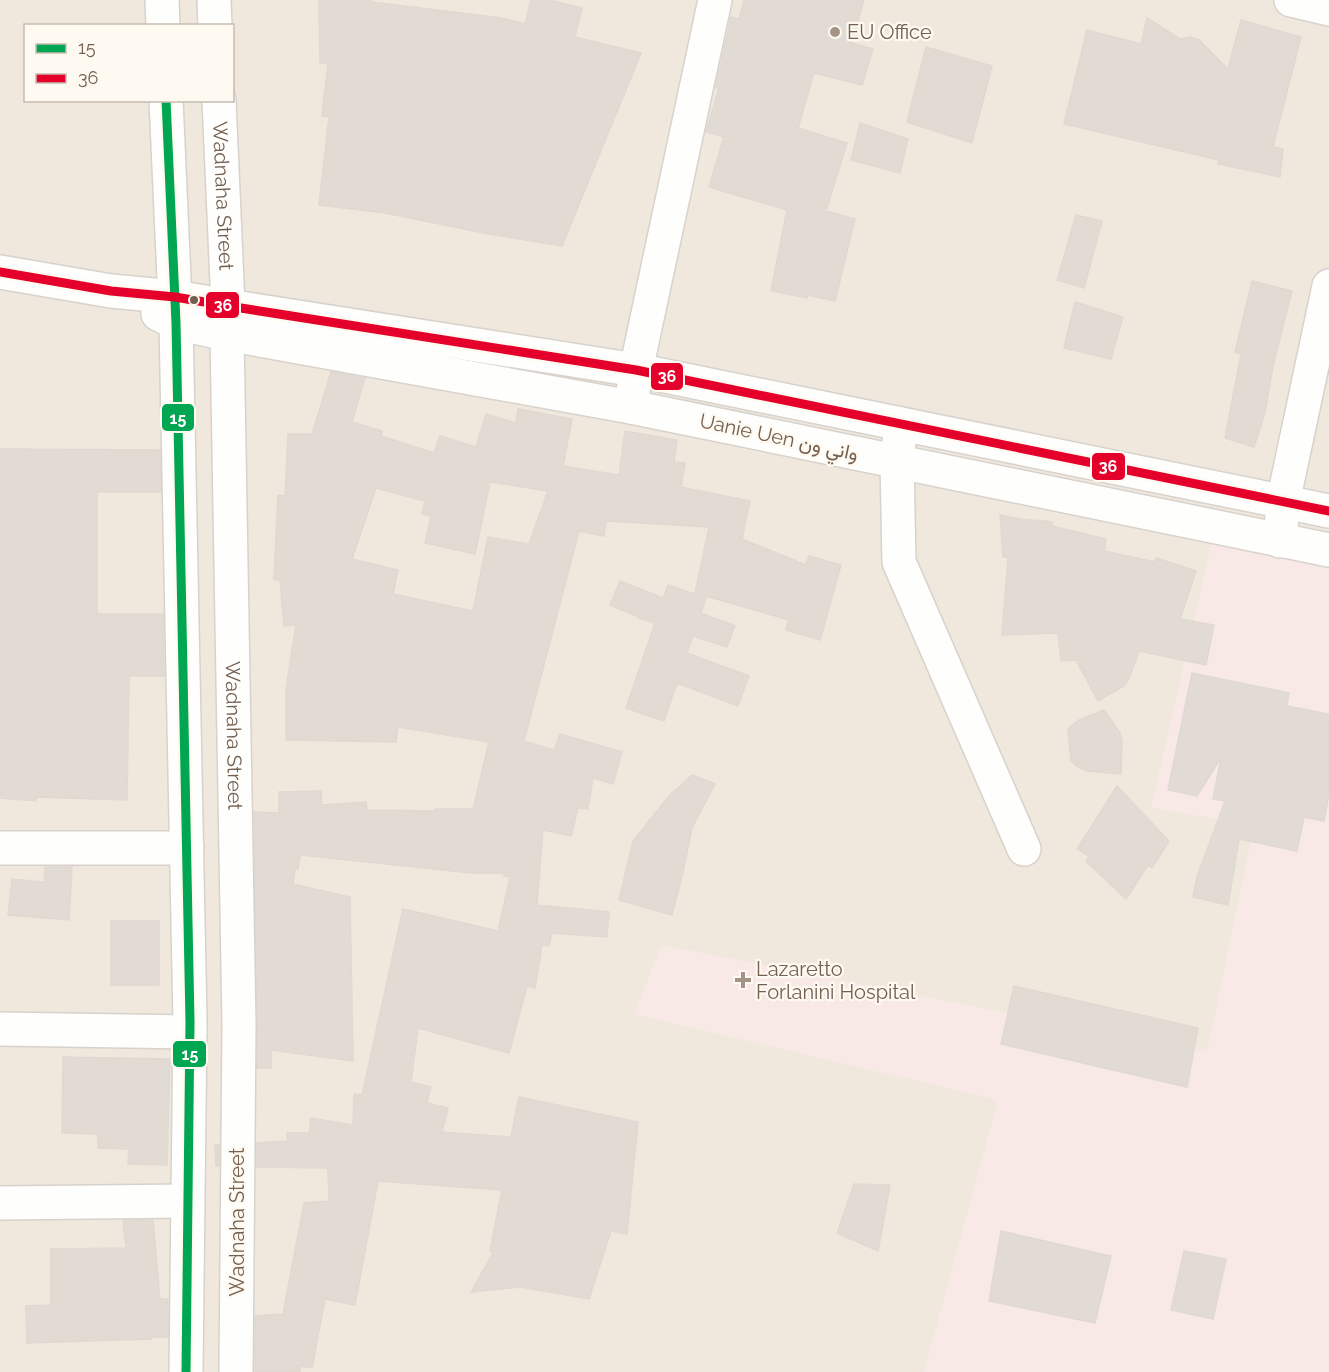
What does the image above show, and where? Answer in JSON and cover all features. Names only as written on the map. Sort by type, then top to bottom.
[{"type":"street","points":[[162,0],[163,24]]},
{"type":"street","points":[[214,0],[215,24]]},
{"type":"street","points":[[631,407],[636,370],[715,0]]},
{"type":"street","points":[[1291,0],[1329,9]]},
{"type":"street","points":[[166,102],[176,310],[190,1032],[186,1372]]},
{"type":"street","name":"Wadnaha Street","points":[[219,102],[228,320],[238,1025],[236,1372]]},
{"type":"street","points":[[0,272],[111,291],[176,310],[228,320]]},
{"type":"street","points":[[1280,541],[1283,502],[1329,286]]},
{"type":"street","name":"Uanie Uen واني ون","points":[[228,320],[636,370],[1329,511]]},
{"type":"street","name":"Uanie Uen واني ون","points":[[228,320],[631,407],[1329,550]]},
{"type":"street","points":[[902,424],[897,461],[899,562],[1024,849]]},
{"type":"street","points":[[0,848],[187,848]]},
{"type":"street","points":[[0,1029],[190,1032]]},
{"type":"street","points":[[0,1203],[187,1201]]},
{"type":"shaded area","points":[[0,0],[1329,0],[1329,1372],[0,1372]]},
{"type":"shaded area","name":"Lazaretto Forlanini Hospital","points":[[1212,541],[1329,564],[1329,1372],[924,1372],[998,1100],[634,1014],[662,945],[1207,1052],[1254,825],[1151,808]]},
{"type":"building","points":[[371,0],[371,2],[502,18],[525,24],[531,0],[549,0],[582,8],[575,37],[641,53],[562,246],[385,213],[319,205],[329,117],[322,116],[328,63],[320,63],[319,1]]},
{"type":"building","points":[[744,0],[864,0],[852,43],[873,49],[862,85],[814,73],[798,128],[847,143],[826,211],[855,219],[835,301],[771,291],[787,210],[709,187],[724,137],[706,132],[719,88],[716,87],[731,17],[739,19]]},
{"type":"building","points":[[1147,18],[1180,39],[1191,37],[1199,40],[1228,69],[1241,20],[1301,37],[1273,147],[1283,149],[1280,177],[1218,164],[1219,160],[1064,124],[1087,30],[1141,44]]},
{"type":"building","points":[[926,47],[992,66],[972,143],[907,122]]},
{"type":"building","points":[[860,123],[908,139],[900,173],[851,160]]},
{"type":"building","points":[[1076,215],[1102,221],[1084,288],[1057,280]]},
{"type":"building","points":[[1252,281],[1292,291],[1273,366],[1265,413],[1254,447],[1225,438],[1241,354],[1235,352]]},
{"type":"building","points":[[1075,302],[1123,317],[1111,359],[1064,348]]},
{"type":"building","points":[[331,372],[365,378],[352,422],[382,431],[381,436],[434,453],[440,436],[476,447],[486,414],[516,423],[518,409],[572,419],[563,466],[619,475],[625,431],[677,440],[674,462],[685,463],[681,487],[750,501],[742,539],[806,565],[809,556],[841,565],[820,640],[786,630],[789,620],[695,593],[709,527],[606,521],[604,536],[579,531],[524,741],[554,750],[560,734],[622,752],[613,784],[593,778],[588,809],[578,808],[571,836],[543,830],[537,905],[609,912],[607,937],[552,933],[549,946],[542,945],[535,988],[527,986],[509,1053],[418,1028],[411,1082],[431,1087],[427,1103],[448,1108],[442,1132],[511,1137],[519,1097],[638,1122],[627,1234],[611,1231],[589,1299],[521,1287],[471,1292],[493,1253],[490,1250],[502,1190],[378,1181],[355,1305],[325,1299],[312,1368],[300,1366],[300,1372],[255,1372],[255,1316],[283,1314],[304,1203],[329,1201],[328,1168],[257,1167],[257,1143],[288,1141],[287,1133],[309,1133],[311,1118],[353,1125],[354,1094],[362,1095],[403,909],[498,931],[510,877],[504,876],[504,873],[472,873],[300,855],[293,884],[350,897],[353,1061],[271,1050],[271,1068],[257,1068],[254,812],[279,813],[279,792],[321,791],[322,805],[366,802],[367,810],[473,809],[489,742],[398,727],[396,742],[286,740],[286,689],[296,625],[284,626],[280,580],[274,579],[278,495],[285,496],[288,434],[312,434]],"holes":[[[490,482],[548,491],[529,544],[488,537],[473,611],[393,594],[398,570],[352,559],[376,488],[425,501],[422,514],[431,516],[425,543],[475,554]]]},
{"type":"building","points":[[0,449],[160,450],[161,492],[97,492],[97,614],[163,614],[164,676],[129,676],[127,800],[36,797],[36,801],[0,798]]},
{"type":"building","points":[[1000,515],[1052,522],[1052,526],[1106,539],[1104,551],[1155,562],[1156,558],[1196,571],[1180,619],[1214,625],[1206,665],[1139,651],[1129,679],[1124,686],[1098,701],[1076,660],[1061,661],[1058,633],[1002,635],[1008,557],[1003,557]]},
{"type":"building","points":[[620,581],[663,598],[668,585],[706,598],[701,613],[735,626],[727,647],[693,636],[687,653],[749,676],[738,706],[677,683],[664,721],[626,708],[655,623],[610,605]]},
{"type":"building","points":[[1192,673],[1289,693],[1287,706],[1329,714],[1329,794],[1324,821],[1304,817],[1297,851],[1239,839],[1228,905],[1193,897],[1197,877],[1225,801],[1213,799],[1221,758],[1197,796],[1168,790]]},
{"type":"building","points":[[1104,710],[1119,731],[1122,740],[1121,774],[1087,771],[1071,761],[1068,729],[1079,720]]},
{"type":"building","points":[[692,775],[715,784],[692,828],[672,915],[619,900],[633,841],[669,796]]},
{"type":"building","points":[[1117,786],[1169,841],[1152,868],[1148,865],[1126,899],[1086,861],[1089,856],[1077,849]]},
{"type":"building","points":[[45,867],[72,867],[69,920],[8,915],[12,879],[44,882]]},
{"type":"building","points":[[111,921],[159,921],[159,985],[111,985]]},
{"type":"building","points":[[1014,986],[1198,1028],[1187,1087],[1001,1044]]},
{"type":"building","points":[[63,1057],[170,1059],[167,1165],[128,1164],[129,1149],[98,1148],[98,1134],[62,1133]]},
{"type":"building","points":[[215,1145],[219,1145],[219,1166],[216,1166]]},
{"type":"building","points":[[854,1184],[890,1185],[878,1251],[837,1233]]},
{"type":"building","points":[[123,1220],[153,1220],[160,1299],[168,1299],[168,1337],[27,1343],[26,1306],[51,1305],[51,1249],[126,1248]]},
{"type":"building","points":[[1001,1231],[1111,1256],[1095,1323],[989,1301]]},
{"type":"building","points":[[1184,1251],[1226,1259],[1213,1319],[1171,1310]]},
{"type":"transit line","name":"15","points":[[166,102],[176,323],[190,1022],[186,1372]]},
{"type":"transit line","name":"36","points":[[0,272],[111,291],[175,297],[636,370],[1329,511]]},
{"type":"place","name":"EU Office","points":[[835,32]]},
{"type":"place","name":"Lazaretto Forlanini Hospital","points":[[743,980]]}]
